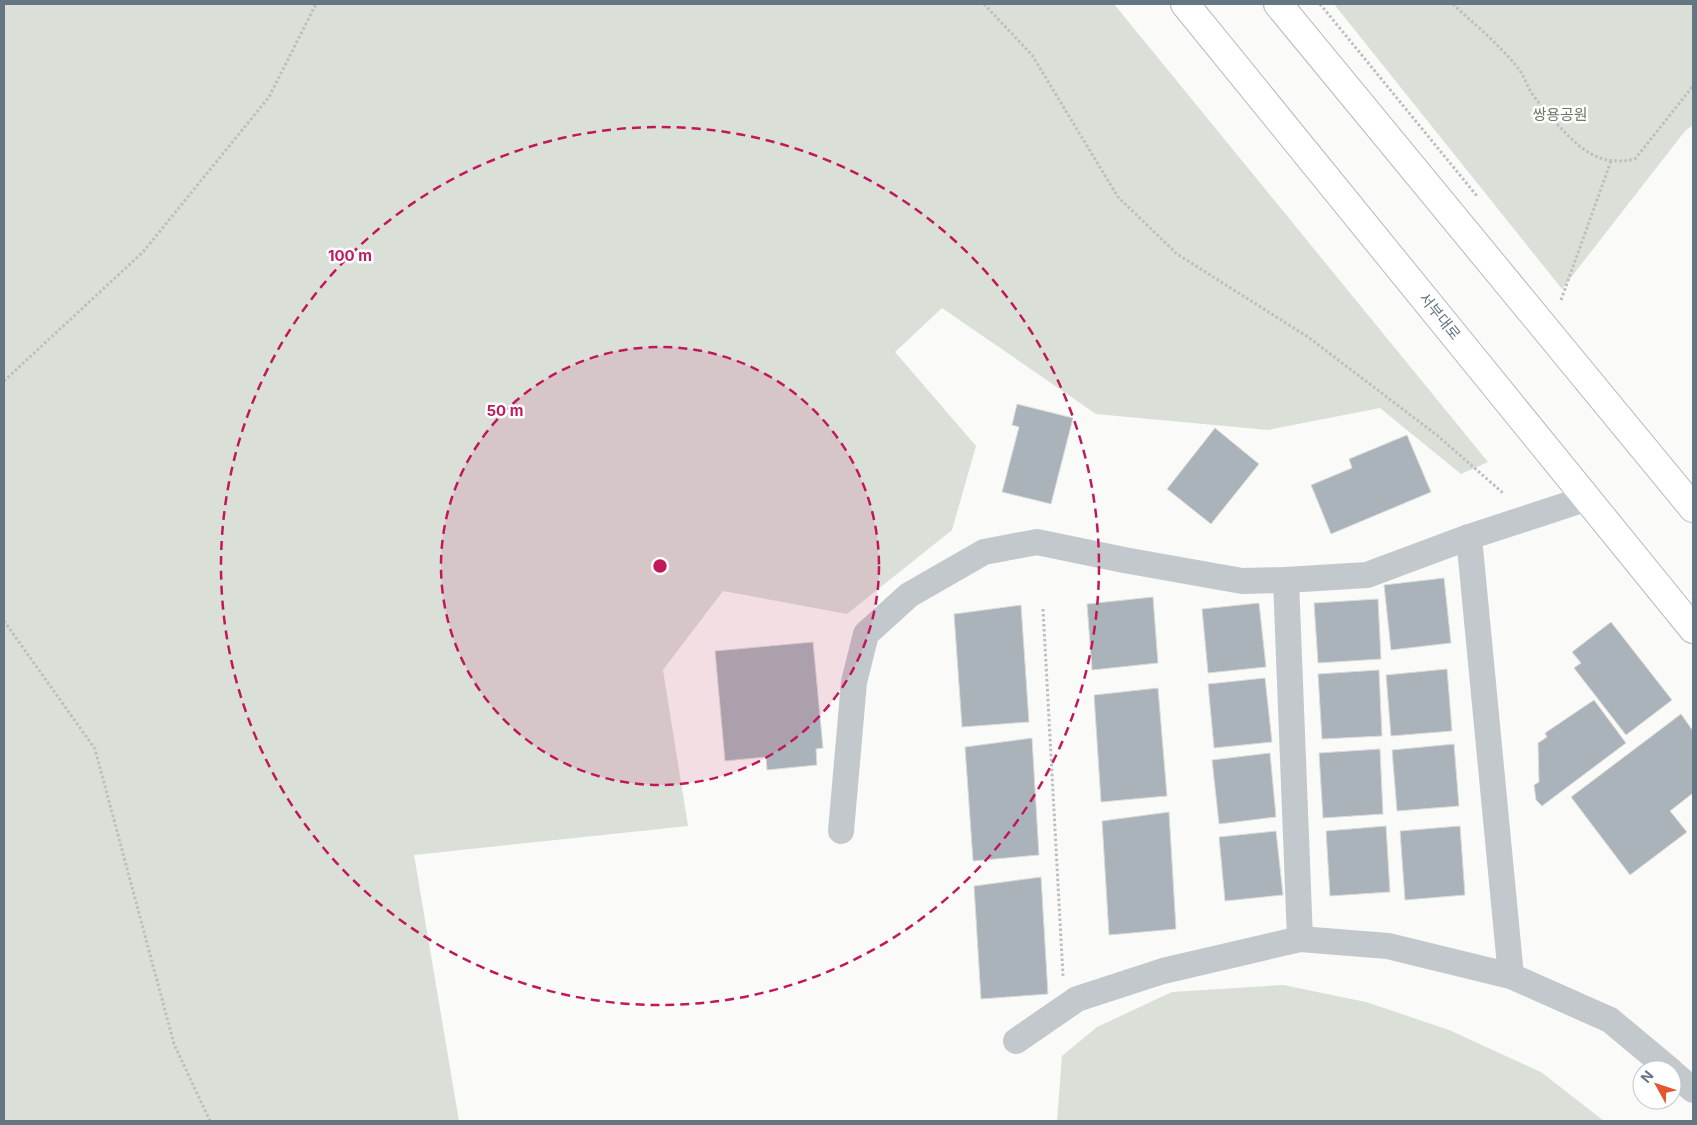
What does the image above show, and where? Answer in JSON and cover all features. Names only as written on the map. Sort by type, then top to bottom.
[{"type":"main road","name":"서부대로","points":[[1185,4],[1693,629]]},
{"type":"main road","points":[[1278,4],[1693,508]]},
{"type":"street","points":[[841,831],[854,682],[866,634],[909,595],[984,552],[1036,542],[1242,581],[1367,575],[1469,537],[1588,498]]},
{"type":"street","points":[[1469,537],[1511,976]]},
{"type":"street","points":[[1286,580],[1300,939]]},
{"type":"street","points":[[1016,1041],[1077,999],[1163,971],[1300,939],[1388,946],[1511,976],[1610,1020],[1658,1060]]},
{"type":"street","points":[[1682,1080],[1693,1090]]},
{"type":"path","points":[[4,381],[143,252],[269,97],[316,4]]},
{"type":"path","points":[[984,4],[1032,55],[1118,197],[1177,254],[1308,337],[1438,436],[1503,493]]},
{"type":"path","points":[[1453,4],[1506,53],[1520,70],[1534,97],[1577,145],[1591,155],[1611,161],[1635,159],[1693,86]]},
{"type":"path","points":[[1561,300],[1611,161]]},
{"type":"path","points":[[1044,608],[1063,979]]},
{"type":"path","points":[[4,621],[95,749],[174,1044],[210,1121]]},
{"type":"green space","points":[[4,4],[1114,4],[1488,462],[1461,474],[1380,408],[1268,430],[1096,414],[942,308],[895,352],[976,446],[952,530],[847,614],[723,591],[663,670],[688,826],[414,855],[459,1121],[4,1121]]},
{"type":"green space","name":"쌍용공원","points":[[1334,4],[1693,4],[1693,125],[1685,131],[1562,289]]},
{"type":"green space","points":[[1283,985],[1366,1002],[1449,1030],[1541,1072],[1604,1121],[1057,1121],[1062,1056],[1097,1027],[1172,992]]},
{"type":"building","points":[[1017,404],[1073,418],[1051,504],[1002,492],[1019,427],[1012,425]]},
{"type":"building","points":[[1215,428],[1259,464],[1211,524],[1167,489]]},
{"type":"building","points":[[1407,435],[1431,492],[1331,534],[1311,485],[1352,468],[1349,459]]},
{"type":"building","points":[[1444,578],[1451,643],[1391,650],[1384,585]]},
{"type":"building","points":[[1153,597],[1158,663],[1092,670],[1087,604]]},
{"type":"building","points":[[1378,599],[1381,659],[1318,663],[1314,603]]},
{"type":"building","points":[[1259,603],[1266,667],[1208,673],[1202,609]]},
{"type":"building","points":[[1021,605],[1029,722],[962,727],[954,614]]},
{"type":"building","points":[[1611,622],[1672,700],[1626,735],[1574,668],[1581,663],[1572,652]]},
{"type":"building","points":[[813,642],[823,748],[816,749],[817,765],[767,770],[766,757],[725,761],[715,651]]},
{"type":"building","points":[[1447,669],[1452,731],[1391,736],[1386,675]]},
{"type":"building","points":[[1379,670],[1382,736],[1322,739],[1318,674]]},
{"type":"building","points":[[1265,678],[1272,742],[1214,748],[1208,684]]},
{"type":"building","points":[[1158,688],[1167,796],[1101,802],[1094,695]]},
{"type":"building","points":[[1594,700],[1626,743],[1542,806],[1536,800],[1534,785],[1539,782],[1538,743],[1547,737],[1545,733]]},
{"type":"building","points":[[1681,714],[1693,731],[1693,793],[1670,811],[1687,832],[1630,875],[1571,797]]},
{"type":"building","points":[[1032,738],[1039,855],[973,861],[965,747]]},
{"type":"building","points":[[1454,744],[1459,806],[1397,811],[1392,750]]},
{"type":"building","points":[[1380,749],[1383,814],[1323,818],[1319,753]]},
{"type":"building","points":[[1270,753],[1276,817],[1219,824],[1212,760]]},
{"type":"building","points":[[1169,812],[1176,929],[1109,935],[1102,821]]},
{"type":"building","points":[[1386,826],[1390,892],[1330,896],[1326,831]]},
{"type":"building","points":[[1460,826],[1465,895],[1405,900],[1400,831]]},
{"type":"building","points":[[1276,831],[1283,895],[1225,901],[1219,837]]},
{"type":"building","points":[[1041,877],[1048,994],[981,999],[974,886]]}]
